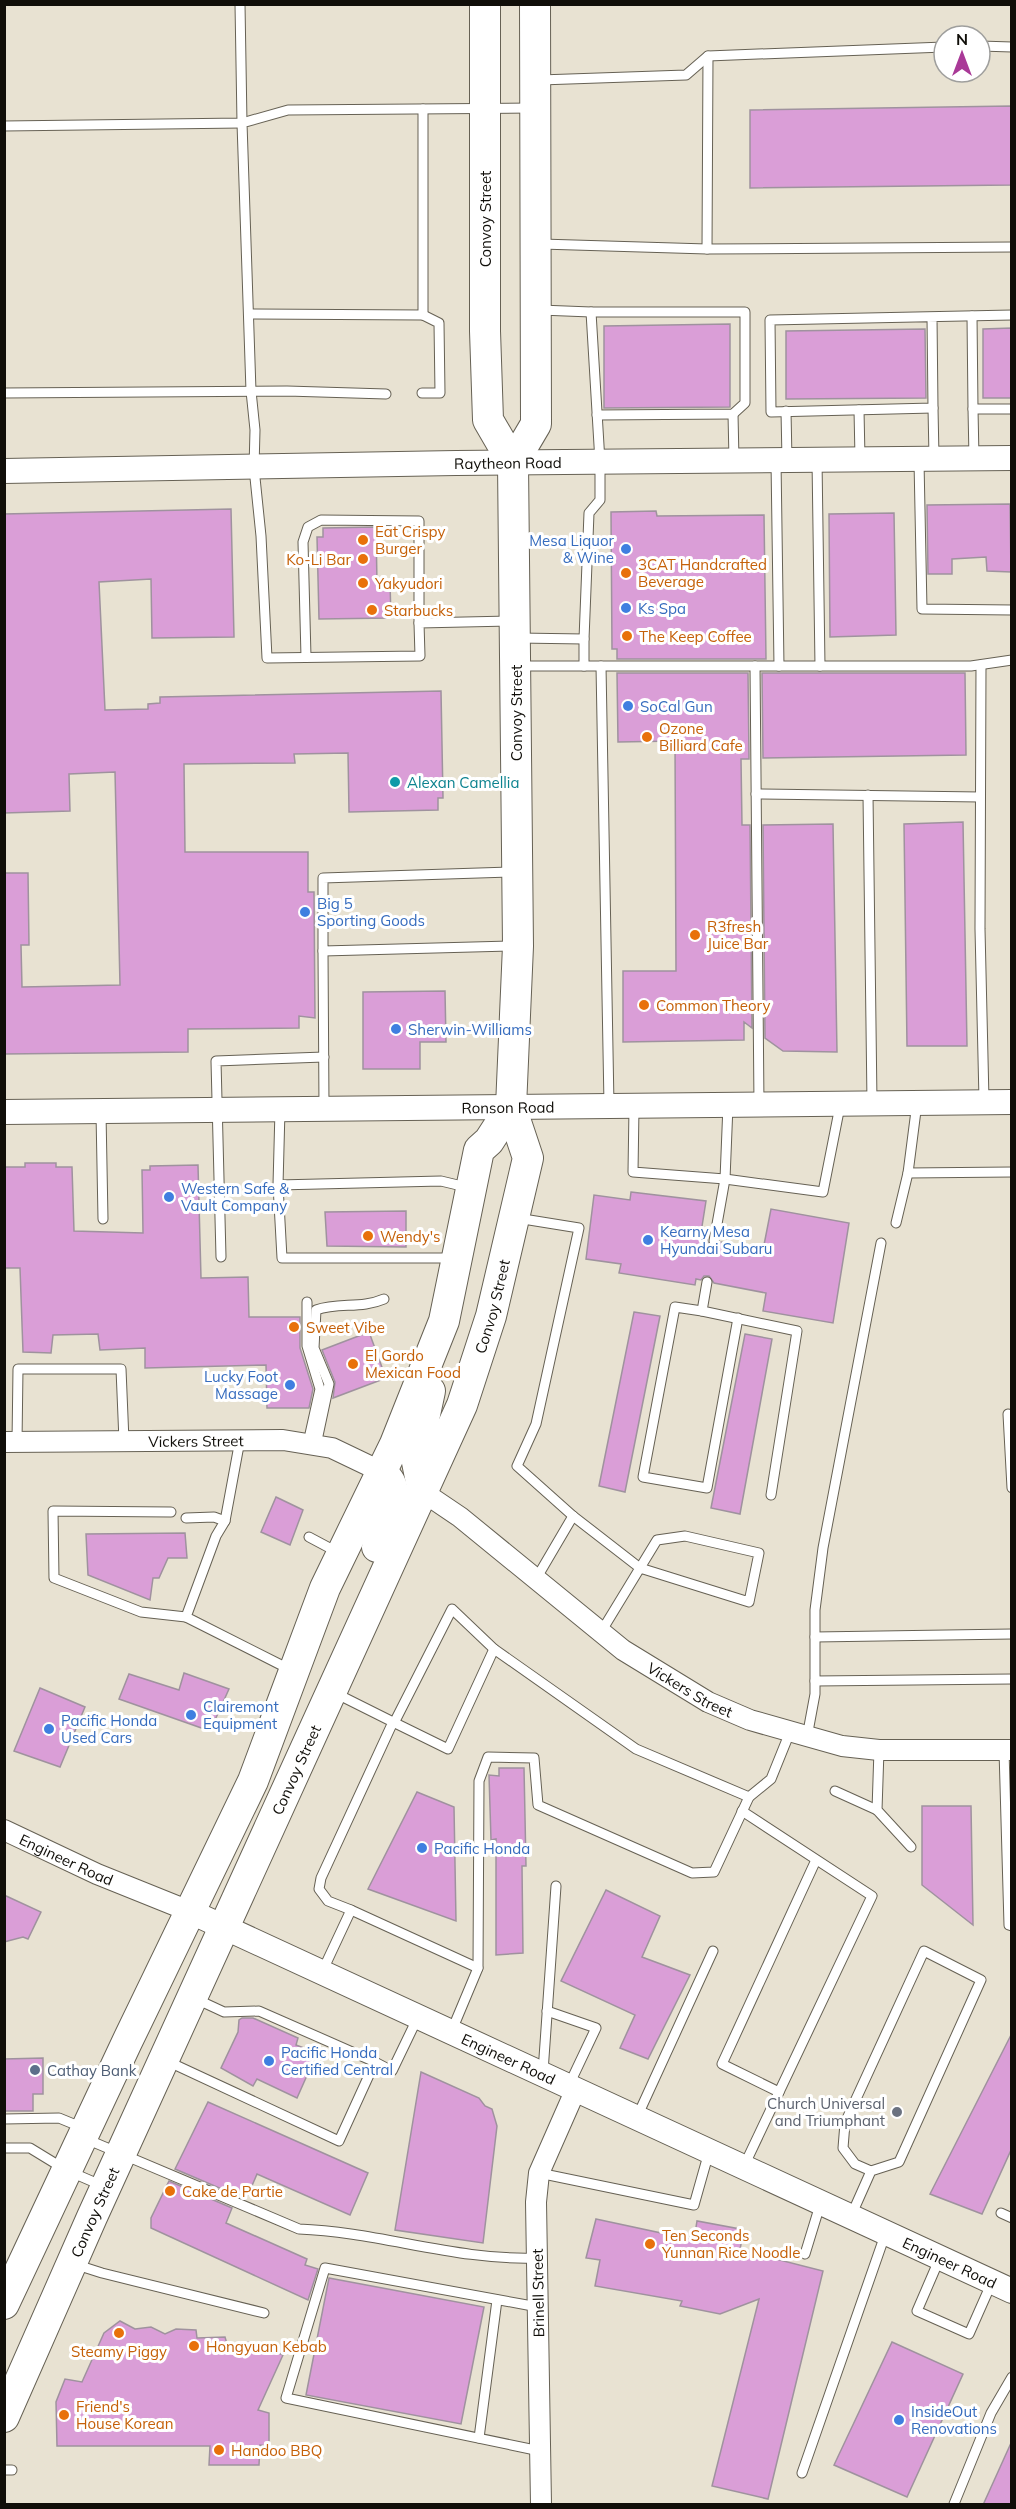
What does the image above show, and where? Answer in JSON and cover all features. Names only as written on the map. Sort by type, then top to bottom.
[{"type":"main road","name":"Convoy Street","points":[[4,2417],[105,2187],[462,1405],[480,1355],[528,1158],[511,1107],[518,946],[513,463],[488,420],[485,331],[485,4]]},
{"type":"main road","points":[[513,463],[536,424],[535,4]]},
{"type":"main road","points":[[423,1492],[416,1457],[479,1150],[489,1141],[511,1107]]},
{"type":"main road","points":[[5,2300],[189,1911],[253,1782],[325,1588],[395,1444],[444,1321]]},
{"type":"main road","points":[[351,1647],[344,1617],[386,1530],[392,1505],[390,1482],[380,1471]]},
{"type":"street","name":"Raytheon Road","points":[[4,471],[1011,458]]},
{"type":"street","name":"Ronson Road","points":[[4,1112],[1011,1102]]},
{"type":"street","name":"Vickers Street","points":[[11,1442],[240,1440],[312,1444],[332,1448],[380,1471]]},
{"type":"street","name":"Vickers Street","points":[[423,1492],[460,1517],[624,1650],[708,1702],[750,1720],[842,1746],[879,1750],[1008,1750]]},
{"type":"street","name":"Engineer Road","points":[[4,1830],[97,1874],[189,1911],[1002,2286]]},
{"type":"street","name":"Brinell Street","points":[[541,2505],[536,2202],[539,2173],[572,2087]]},
{"type":"lane","points":[[240,4],[250,391],[255,430],[254,468],[261,536],[267,658],[420,656],[419,521],[337,518],[321,520],[308,527],[303,542],[306,657]]},
{"type":"lane","points":[[992,46],[1011,47]]},
{"type":"lane","points":[[4,126],[242,123],[288,110],[485,108],[605,78],[686,75],[708,56],[932,47]]},
{"type":"lane","points":[[707,249],[708,56]]},
{"type":"lane","points":[[423,109],[423,315]]},
{"type":"lane","points":[[535,244],[707,249],[1011,248]]},
{"type":"lane","points":[[536,310],[746,312],[745,403],[733,414],[597,415]]},
{"type":"lane","points":[[584,666],[589,513],[600,500],[600,462],[591,312]]},
{"type":"lane","points":[[249,314],[423,315],[439,323],[440,393],[422,393]]},
{"type":"lane","points":[[933,408],[771,412],[770,320],[1011,315]]},
{"type":"lane","points":[[972,316],[974,459]]},
{"type":"lane","points":[[932,317],[933,408],[927,459],[922,609],[1011,610]]},
{"type":"lane","points":[[4,393],[250,391],[386,394]]},
{"type":"lane","points":[[973,409],[1011,408]]},
{"type":"lane","points":[[859,410],[860,460]]},
{"type":"lane","points":[[779,666],[782,460],[786,411]]},
{"type":"lane","points":[[733,414],[734,461]]},
{"type":"lane","points":[[817,460],[820,666]]},
{"type":"lane","points":[[419,622],[516,642],[584,666],[981,665],[1011,660]]},
{"type":"lane","points":[[516,642],[584,639]]},
{"type":"lane","points":[[981,665],[984,1102]]},
{"type":"lane","points":[[601,666],[609,1106]]},
{"type":"lane","points":[[754,666],[759,1105]]},
{"type":"lane","points":[[756,794],[981,797]]},
{"type":"lane","points":[[868,795],[872,1104]]},
{"type":"lane","points":[[324,1109],[322,878],[518,872]]},
{"type":"lane","points":[[322,951],[518,946]]},
{"type":"lane","points":[[221,1257],[216,1061],[324,1058]]},
{"type":"lane","points":[[896,1223],[908,1173],[917,1103]]},
{"type":"lane","points":[[634,1106],[633,1172],[725,1179],[823,1192],[840,1104]]},
{"type":"lane","points":[[714,1241],[725,1179],[728,1105]]},
{"type":"lane","points":[[280,1109],[278,1185],[282,1258],[457,1258]]},
{"type":"lane","points":[[101,1111],[104,1219]]},
{"type":"lane","points":[[908,1173],[1011,1172]]},
{"type":"lane","points":[[278,1185],[441,1181],[472,1188]]},
{"type":"lane","points":[[514,1218],[579,1228],[536,1424],[517,1466],[573,1516],[640,1568],[748,1602],[759,1553],[685,1536],[657,1540],[640,1568],[602,1632]]},
{"type":"lane","points":[[451,2032],[478,1968],[480,1781],[488,1756],[534,1758],[538,1805],[692,1873],[714,1872],[749,1797],[771,1779],[799,1734],[815,1694],[815,1610],[823,1548],[881,1243]]},
{"type":"lane","points":[[702,1311],[707,1282]]},
{"type":"lane","points":[[312,1444],[328,1384],[314,1348],[316,1310],[326,1307],[369,1305],[384,1299]]},
{"type":"lane","points":[[307,1302],[307,1346],[320,1389],[312,1444]]},
{"type":"lane","points":[[738,1318],[707,1488],[643,1477],[675,1307],[738,1318],[797,1331],[771,1495]]},
{"type":"lane","points":[[11,1442],[18,1369],[121,1369],[124,1441]]},
{"type":"lane","points":[[1008,1414],[1011,1488]]},
{"type":"lane","points":[[186,1617],[216,1536],[225,1521],[240,1440]]},
{"type":"lane","points":[[171,1512],[53,1511],[54,1578],[141,1612],[186,1617],[293,1672]]},
{"type":"lane","points":[[536,1579],[573,1516]]},
{"type":"lane","points":[[186,1518],[214,1517],[225,1521]]},
{"type":"lane","points":[[309,1537],[341,1554]]},
{"type":"lane","points":[[478,1968],[328,1901],[319,1889],[321,1878],[393,1723],[452,1609],[494,1649],[636,1749],[749,1797]]},
{"type":"lane","points":[[815,1637],[1011,1634]]},
{"type":"lane","points":[[331,1691],[448,1749],[494,1649]]},
{"type":"lane","points":[[815,1680],[1011,1679]]},
{"type":"lane","points":[[877,1810],[879,1750]]},
{"type":"lane","points":[[1008,1750],[1009,1925],[1011,1926]]},
{"type":"lane","points":[[835,1791],[877,1810],[911,1847]]},
{"type":"lane","points":[[742,1811],[872,1896],[743,2167]]},
{"type":"lane","points":[[779,2092],[722,2064],[816,1860]]},
{"type":"lane","points":[[543,2074],[556,1886]]},
{"type":"lane","points":[[322,1972],[351,1910]]},
{"type":"lane","points":[[636,2118],[713,1951]]},
{"type":"lane","points":[[851,2216],[872,2171],[899,2162],[981,1980],[924,1951],[845,2123],[843,2148],[855,2164],[872,2171]]},
{"type":"lane","points":[[192,1997],[224,2012],[259,2011],[392,2070],[418,2016]]},
{"type":"lane","points":[[547,2011],[596,2028],[572,2087]]},
{"type":"lane","points":[[164,2060],[339,2141],[375,2062]]},
{"type":"lane","points":[[4,2118],[59,2118],[121,2153],[299,2229],[332,2230],[504,2259],[537,2258]]},
{"type":"lane","points":[[4,2148],[30,2148],[66,2170],[105,2187]]},
{"type":"lane","points":[[539,2173],[694,2205],[709,2151]]},
{"type":"lane","points":[[806,2254],[820,2202]]},
{"type":"lane","points":[[1001,2213],[1011,2218]]},
{"type":"lane","points":[[802,2473],[886,2233]]},
{"type":"lane","points":[[940,2258],[917,2311],[969,2334],[1002,2286]]},
{"type":"lane","points":[[72,2263],[102,2273],[264,2313]]},
{"type":"lane","points":[[538,2307],[325,2268],[286,2398],[540,2451]]},
{"type":"lane","points":[[478,2438],[497,2300]]},
{"type":"lane","points":[[954,2505],[991,2413],[1011,2377]]},
{"type":"building","points":[[1011,106],[1011,185],[750,188],[750,110]]},
{"type":"building","points":[[730,324],[730,407],[604,408],[604,326]]},
{"type":"building","points":[[1011,328],[1011,398],[983,398],[983,329]]},
{"type":"building","points":[[925,329],[926,398],[786,399],[786,331]]},
{"type":"building","points":[[1010,504],[1011,572],[987,571],[986,557],[952,559],[952,574],[928,574],[927,505]]},
{"type":"building","name":"Alexan Camellia","points":[[231,509],[234,637],[152,638],[151,579],[99,582],[105,710],[148,709],[148,704],[160,703],[160,697],[441,691],[443,798],[438,798],[438,810],[349,812],[348,753],[294,754],[295,763],[184,764],[185,852],[308,852],[308,892],[314,892],[315,1018],[299,1016],[299,1028],[188,1029],[188,1052],[4,1054],[4,873],[28,873],[29,945],[21,945],[22,987],[120,985],[115,772],[69,774],[70,811],[4,813],[4,514]]},
{"type":"building","points":[[656,511],[657,516],[764,515],[766,659],[617,659],[617,649],[612,649],[611,512]]},
{"type":"building","points":[[894,513],[896,635],[830,637],[829,514]]},
{"type":"building","points":[[376,527],[377,583],[390,583],[391,618],[319,619],[317,537],[323,537],[323,528]]},
{"type":"building","points":[[617,673],[748,673],[749,759],[741,759],[742,825],[750,825],[752,1028],[744,1022],[744,1040],[623,1042],[623,971],[676,971],[675,741],[618,742]]},
{"type":"building","points":[[762,673],[965,673],[966,755],[763,758]]},
{"type":"building","points":[[963,822],[967,1046],[907,1046],[904,824]]},
{"type":"building","points":[[833,824],[837,1052],[783,1051],[765,1038],[763,825]]},
{"type":"building","points":[[445,991],[446,1042],[420,1042],[420,1069],[363,1069],[363,992]]},
{"type":"building","points":[[25,1163],[56,1163],[56,1167],[72,1167],[74,1231],[143,1233],[142,1170],[150,1170],[150,1166],[198,1165],[201,1278],[248,1277],[249,1317],[300,1317],[300,1348],[313,1389],[309,1408],[267,1408],[266,1365],[145,1368],[145,1348],[100,1350],[98,1334],[53,1335],[51,1353],[23,1352],[20,1268],[4,1268],[4,1167],[25,1167]]},
{"type":"building","points":[[631,1192],[706,1201],[700,1239],[707,1240],[709,1246],[713,1248],[721,1242],[763,1250],[771,1209],[849,1223],[833,1323],[763,1311],[766,1293],[714,1283],[709,1276],[704,1276],[701,1280],[696,1279],[695,1285],[619,1273],[621,1264],[586,1259],[594,1195],[630,1200]]},
{"type":"building","points":[[406,1211],[406,1247],[327,1246],[325,1212]]},
{"type":"building","points":[[634,1312],[660,1316],[625,1492],[599,1486]]},
{"type":"building","name":"El Gordo Mexican Food","points":[[369,1332],[386,1378],[333,1398],[335,1382],[322,1350]]},
{"type":"building","points":[[745,1334],[772,1339],[740,1514],[711,1508]]},
{"type":"building","points":[[276,1497],[303,1510],[290,1545],[261,1532]]},
{"type":"building","points":[[185,1533],[187,1558],[168,1558],[159,1578],[153,1578],[150,1600],[88,1575],[86,1534]]},
{"type":"building","name":"Clairemont Equipment","points":[[184,1673],[229,1689],[210,1731],[119,1699],[129,1674],[179,1690]]},
{"type":"building","name":"Pacific Honda Used Cars","points":[[40,1688],[85,1707],[60,1767],[14,1751]]},
{"type":"building","points":[[499,1768],[524,1768],[526,1866],[522,1866],[523,1953],[496,1955],[496,1839],[491,1840],[489,1775],[499,1776]]},
{"type":"building","name":"Pacific Honda","points":[[417,1792],[454,1807],[456,1921],[368,1889]]},
{"type":"building","points":[[922,1806],[971,1806],[973,1925],[922,1885]]},
{"type":"building","points":[[606,1890],[660,1916],[642,1957],[690,1975],[648,2059],[620,2048],[635,2015],[561,1981]]},
{"type":"building","points":[[4,1895],[41,1912],[28,1939],[23,1937],[4,1942]]},
{"type":"building","name":"Pacific Honda Certified Central","points":[[253,2018],[298,2038],[296,2045],[317,2053],[297,2098],[257,2079],[253,2086],[221,2068],[238,2032],[239,2020]]},
{"type":"building","points":[[1011,2035],[1011,2150],[982,2214],[930,2194]]},
{"type":"building","points":[[43,2058],[43,2094],[33,2094],[33,2111],[4,2111],[4,2059]]},
{"type":"building","points":[[421,2072],[479,2098],[485,2106],[492,2109],[497,2126],[483,2243],[395,2230]]},
{"type":"building","points":[[208,2102],[368,2173],[350,2215],[257,2174],[251,2188],[243,2184],[238,2196],[175,2169]]},
{"type":"building","points":[[169,2181],[232,2208],[226,2223],[307,2259],[305,2265],[318,2269],[308,2300],[151,2228],[151,2218]]},
{"type":"building","points":[[596,2219],[694,2240],[697,2221],[740,2229],[742,2238],[740,2250],[823,2271],[768,2499],[712,2486],[759,2299],[720,2314],[680,2306],[682,2301],[595,2286],[600,2260],[586,2258]]},
{"type":"building","points":[[329,2278],[484,2307],[461,2424],[306,2395]]},
{"type":"building","points":[[120,2321],[135,2329],[151,2327],[165,2334],[176,2329],[196,2330],[197,2338],[225,2337],[227,2344],[252,2342],[283,2355],[258,2410],[269,2413],[269,2446],[260,2445],[259,2465],[209,2465],[210,2446],[57,2446],[56,2402],[65,2379],[82,2382],[104,2333]]},
{"type":"building","name":"InsideOut Renovations","points":[[892,2342],[963,2374],[907,2497],[834,2465]]},
{"type":"building","points":[[1011,2443],[1011,2505],[983,2505]]},
{"type":"place","name":"Eat Crispy Burger","points":[[363,540]]},
{"type":"place","name":"Mesa Liquor & Wine","points":[[626,549]]},
{"type":"place","name":"Ko-Li Bar","points":[[363,559]]},
{"type":"place","name":"3CAT Handcrafted Beverage","points":[[626,573]]},
{"type":"place","name":"Yakyudori","points":[[363,583]]},
{"type":"place","name":"Ks Spa","points":[[626,608]]},
{"type":"place","name":"Starbucks","points":[[372,610]]},
{"type":"place","name":"The Keep Coffee","points":[[627,636]]},
{"type":"place","name":"SoCal Gun","points":[[628,706]]},
{"type":"place","name":"Ozone Billiard Cafe","points":[[647,737]]},
{"type":"place","name":"Alexan Camellia","points":[[395,782]]},
{"type":"place","name":"Big 5 Sporting Goods","points":[[305,912]]},
{"type":"place","name":"R3fresh Juice Bar","points":[[695,935]]},
{"type":"place","name":"Common Theory","points":[[644,1005]]},
{"type":"place","name":"Sherwin-Williams","points":[[396,1029]]},
{"type":"place","name":"Western Safe & Vault Company","points":[[169,1197]]},
{"type":"place","name":"Wendy's","points":[[368,1236]]},
{"type":"place","name":"Kearny Mesa Hyundai Subaru","points":[[648,1240]]},
{"type":"place","name":"Sweet Vibe","points":[[294,1327]]},
{"type":"place","name":"El Gordo Mexican Food","points":[[353,1364]]},
{"type":"place","name":"Lucky Foot Massage","points":[[290,1385]]},
{"type":"place","name":"Clairemont Equipment","points":[[191,1715]]},
{"type":"place","name":"Pacific Honda Used Cars","points":[[49,1729]]},
{"type":"place","name":"Pacific Honda","points":[[422,1848]]},
{"type":"place","name":"Pacific Honda Certified Central","points":[[269,2061]]},
{"type":"place","name":"Cathay Bank","points":[[35,2070]]},
{"type":"place","name":"Church Universal and Triumphant","points":[[897,2112]]},
{"type":"place","name":"Cake de Partie","points":[[170,2191]]},
{"type":"place","name":"Ten Seconds Yunnan Rice Noodle","points":[[650,2244]]},
{"type":"place","name":"Steamy Piggy","points":[[119,2333]]},
{"type":"place","name":"Hongyuan Kebab","points":[[194,2346]]},
{"type":"place","name":"Friend's House Korean","points":[[64,2415]]},
{"type":"place","name":"InsideOut Renovations","points":[[899,2420]]},
{"type":"place","name":"Handoo BBQ","points":[[219,2450]]}]
